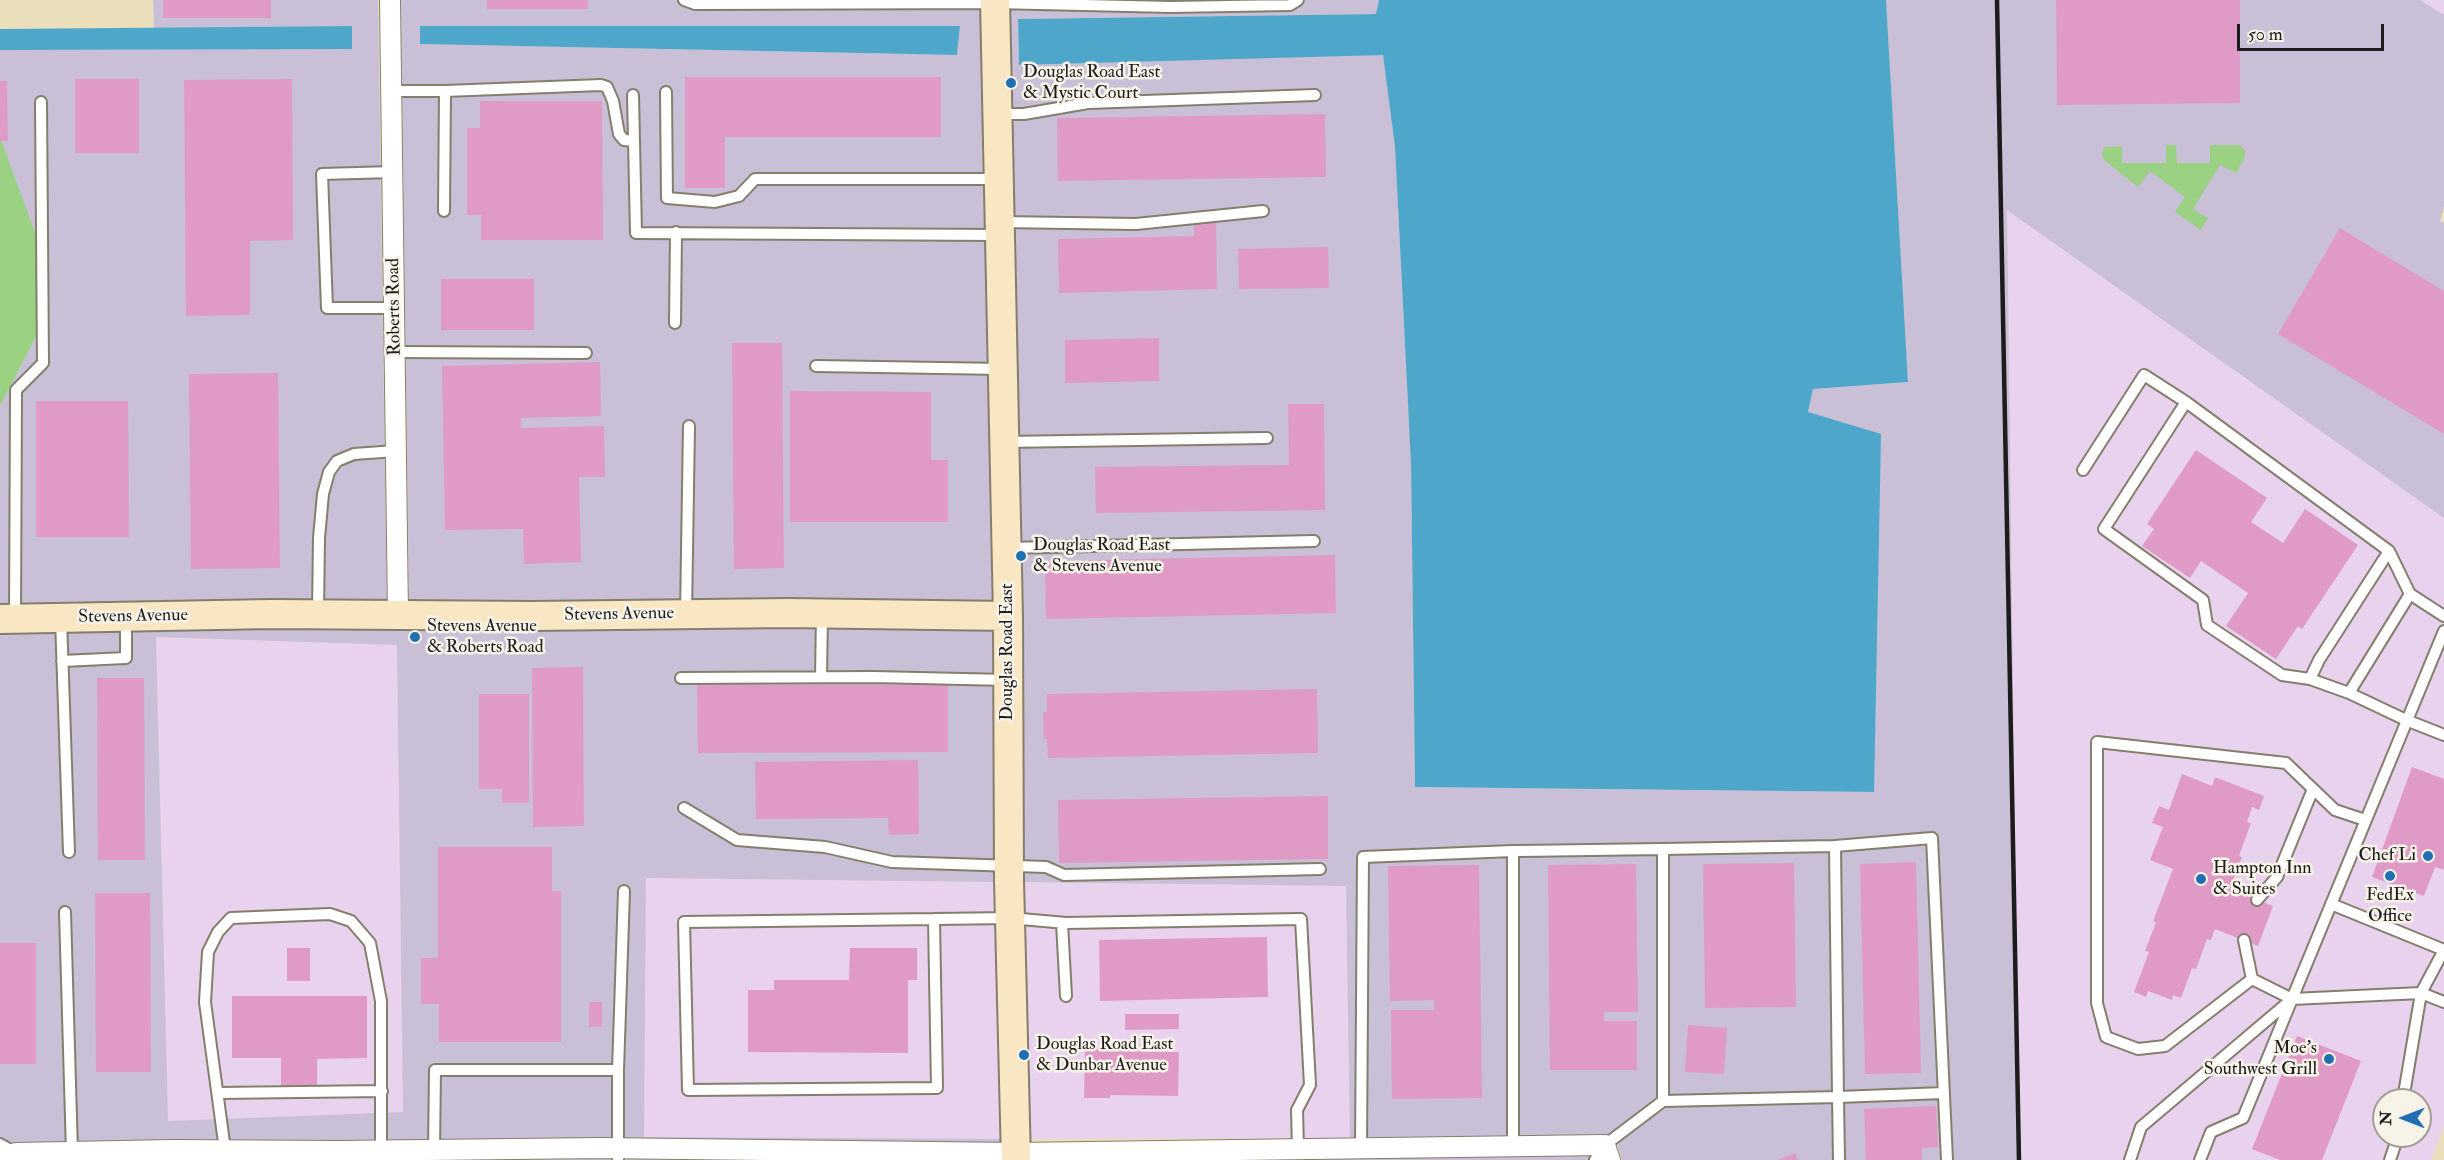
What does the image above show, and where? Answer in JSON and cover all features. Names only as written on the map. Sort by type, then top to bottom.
[{"type":"street","name":"Roberts Road","points":[[390,0],[398,614]]},
{"type":"street","name":"Douglas Road East","points":[[995,2],[1008,616],[1009,866],[1016,1156]]},
{"type":"street","name":"Stevens Avenue","points":[[8,618],[318,614],[1008,616]]},
{"type":"street","points":[[5,1152],[225,1150],[339,1156],[381,1151],[444,1154],[1016,1156],[1298,1149],[1348,1152],[1513,1146],[1603,1155]]},
{"type":"lane","points":[[684,0],[695,4],[995,2],[1171,7],[1290,5],[1298,0]]},
{"type":"lane","points":[[392,91],[601,85],[607,87],[613,101],[619,134],[624,140],[634,141]]},
{"type":"lane","points":[[444,211],[445,91]]},
{"type":"lane","points":[[666,92],[667,198],[715,202],[739,196],[755,179],[999,179]]},
{"type":"lane","points":[[633,95],[636,233],[1000,229],[1136,224],[1263,211]]},
{"type":"lane","points":[[998,114],[1024,114],[1088,103],[1315,95]]},
{"type":"lane","points":[[8,618],[16,390],[43,363],[40,102]]},
{"type":"lane","points":[[393,172],[322,174],[327,308],[395,308]]},
{"type":"lane","points":[[675,323],[676,232]]},
{"type":"lane","points":[[396,352],[585,353]]},
{"type":"lane","points":[[816,366],[1003,369]]},
{"type":"lane","points":[[2083,470],[2144,375],[2186,402],[2389,551],[2410,594],[2444,616]]},
{"type":"lane","points":[[2186,402],[2104,529],[2203,600],[2207,625],[2282,675],[2310,679],[2349,693],[2444,735]]},
{"type":"lane","points":[[686,615],[689,426]]},
{"type":"lane","points":[[1004,442],[1267,438]]},
{"type":"lane","points":[[318,614],[319,538],[323,494],[329,472],[337,461],[354,454],[396,451]]},
{"type":"lane","points":[[1006,548],[1314,541]]},
{"type":"lane","points":[[2310,679],[2319,660],[2389,551]]},
{"type":"lane","points":[[2349,693],[2410,594]]},
{"type":"lane","points":[[821,677],[822,614]]},
{"type":"lane","points":[[62,661],[126,658],[126,617]]},
{"type":"lane","points":[[61,618],[69,852]]},
{"type":"lane","points":[[2200,1160],[2211,1132],[2243,1118],[2444,631]]},
{"type":"lane","points":[[681,678],[821,677],[1008,680]]},
{"type":"lane","points":[[2252,979],[2165,1047],[2138,1049],[2106,1037],[2097,1003],[2097,742],[2286,763],[2335,810],[2365,820]]},
{"type":"lane","points":[[2257,900],[2277,877],[2313,789]]},
{"type":"lane","points":[[684,808],[737,840],[825,847],[892,862],[1046,867],[1064,875],[1320,869]]},
{"type":"lane","points":[[1348,1152],[1363,857],[1513,850],[1835,846],[1932,838],[1947,1160]]},
{"type":"lane","points":[[1835,846],[1839,1160]]},
{"type":"lane","points":[[1663,849],[1663,1101]]},
{"type":"lane","points":[[1513,850],[1513,1146]]},
{"type":"lane","points":[[618,1154],[618,1070],[624,891]]},
{"type":"lane","points":[[2331,904],[2444,950],[2421,993],[2405,1088]]},
{"type":"lane","points":[[65,912],[72,1152]]},
{"type":"lane","points":[[225,1150],[205,1002],[208,952],[218,932],[231,918],[330,914],[351,921],[370,943],[381,1001],[381,1151]]},
{"type":"lane","points":[[934,919],[937,1088],[688,1090],[684,922],[1010,918],[1062,923],[1301,919],[1310,1085],[1297,1110],[1298,1149]]},
{"type":"lane","points":[[1062,923],[1066,996]]},
{"type":"lane","points":[[2244,940],[2252,979]]},
{"type":"lane","points":[[2252,979],[2292,999],[2421,993],[2444,1002]]},
{"type":"lane","points":[[2130,1160],[2141,1127],[2292,999]]},
{"type":"lane","points":[[444,1154],[435,1070],[618,1070]]},
{"type":"lane","points":[[218,1093],[382,1091]]},
{"type":"lane","points":[[1603,1155],[1663,1101],[1944,1094]]},
{"type":"shaded area","points":[[153,0],[378,0],[387,604],[0,609],[0,406],[36,337],[0,137],[0,50],[352,48],[351,26],[154,28]]},
{"type":"shaded area","points":[[401,0],[984,0],[996,606],[409,604]],"holes":[[[420,26],[960,26],[957,55],[420,44]]]},
{"type":"shaded area","points":[[1007,0],[1379,0],[1377,14],[1018,19],[1019,65],[1383,54],[1395,147],[1411,464],[1415,787],[1874,792],[1808,412],[1813,389],[1908,382],[1886,0],[2420,0],[2444,15],[2444,206],[2440,221],[2444,223],[2444,518],[2007,210],[2019,1160],[1622,1160],[1617,1135],[1613,1133],[1604,1135],[1350,1138],[1346,886],[1020,882]]},
{"type":"shaded area","points":[[2420,0],[2444,0],[2444,15]]},
{"type":"shaded area","points":[[2007,209],[2444,518],[2444,1126],[2431,1160],[2019,1160]]},
{"type":"shaded area","points":[[996,626],[997,882],[646,878],[644,1137],[1004,1139],[1004,1143],[600,1138],[173,1140],[16,1143],[0,1149],[0,629]],"holes":[[[156,637],[397,645],[403,1112],[168,1121]]]},
{"type":"shaded area","points":[[156,637],[397,645],[403,1112],[168,1121]]},
{"type":"shaded area","points":[[646,878],[997,882],[1004,1139],[644,1138]]},
{"type":"shaded area","points":[[1020,882],[1346,886],[1350,1138],[1027,1139]]},
{"type":"shaded area","points":[[1596,1155],[1598,1160],[1239,1160]]},
{"type":"shaded area","points":[[600,1159],[733,1160],[476,1160]]},
{"type":"green space","points":[[0,137],[45,260],[36,337],[0,406]]},
{"type":"green space","points":[[2166,145],[2176,145],[2177,163],[2210,163],[2210,145],[2240,145],[2245,151],[2245,157],[2236,173],[2220,165],[2193,209],[2208,218],[2201,230],[2175,212],[2185,197],[2150,171],[2138,187],[2102,156],[2104,147],[2122,146],[2122,163],[2166,163]]},
{"type":"water","points":[[1379,0],[1886,0],[1908,382],[1813,389],[1808,412],[1881,434],[1874,792],[1415,787],[1411,464],[1395,147],[1383,55],[1019,65],[1018,19],[1376,14]]},
{"type":"water","points":[[352,26],[352,49],[0,50],[0,29]]},
{"type":"water","points":[[420,26],[960,26],[957,55],[420,44]]},
{"type":"building","points":[[163,0],[271,0],[271,18],[163,18]]},
{"type":"building","points":[[487,0],[588,0],[588,9],[487,9]]},
{"type":"building","points":[[2056,0],[2240,0],[2240,103],[2057,105]]},
{"type":"building","points":[[685,77],[941,77],[941,137],[725,137],[725,188],[685,188]]},
{"type":"building","points":[[75,79],[139,79],[139,153],[75,153]]},
{"type":"building","points":[[292,79],[293,240],[250,241],[250,315],[186,316],[184,80]]},
{"type":"building","points":[[0,81],[7,81],[8,141],[0,141]]},
{"type":"building","points":[[480,101],[602,101],[603,240],[481,240],[481,215],[467,215],[467,128],[480,128]]},
{"type":"building","points":[[1325,114],[1326,177],[1058,181],[1057,118]]},
{"type":"building","points":[[1216,223],[1217,289],[1059,293],[1058,239],[1194,236],[1194,224]]},
{"type":"building","points":[[2340,228],[2444,291],[2444,434],[2278,334]]},
{"type":"building","points":[[1328,247],[1329,288],[1239,289],[1238,249]]},
{"type":"building","points":[[441,279],[534,279],[534,330],[441,330]]},
{"type":"building","points":[[1159,338],[1159,381],[1065,383],[1065,340]]},
{"type":"building","points":[[732,343],[782,343],[784,568],[734,569]]},
{"type":"building","points":[[600,362],[601,416],[521,418],[521,428],[604,426],[605,477],[579,477],[581,562],[524,564],[523,529],[445,530],[442,366]]},
{"type":"building","points":[[278,373],[280,568],[191,569],[189,374]]},
{"type":"building","points":[[790,391],[931,392],[931,460],[948,460],[948,522],[790,522]]},
{"type":"building","points":[[36,401],[128,401],[129,537],[36,537]]},
{"type":"building","points":[[1288,404],[1324,404],[1325,510],[1096,513],[1095,467],[1289,465]]},
{"type":"building","points":[[2196,450],[2267,498],[2251,522],[2283,543],[2305,509],[2358,545],[2302,629],[2298,626],[2276,659],[2226,626],[2248,593],[2201,561],[2190,578],[2142,546],[2154,529],[2147,524]]},
{"type":"building","points":[[1335,555],[1336,613],[1046,619],[1045,561]]},
{"type":"building","points":[[583,667],[584,826],[533,827],[532,668]]},
{"type":"building","points":[[97,678],[144,678],[145,860],[98,860]]},
{"type":"building","points":[[697,685],[948,685],[948,752],[698,753]]},
{"type":"building","points":[[1317,689],[1318,753],[1048,758],[1047,739],[1044,739],[1043,712],[1047,712],[1047,694]]},
{"type":"building","points":[[479,694],[529,694],[529,803],[502,803],[502,789],[479,789]]},
{"type":"building","points":[[918,760],[919,834],[889,835],[888,818],[756,819],[755,762]]},
{"type":"building","points":[[2412,767],[2444,779],[2444,870],[2435,867],[2424,896],[2372,877]]},
{"type":"building","name":"Hampton Inn & Suites","points":[[2182,774],[2212,786],[2215,777],[2264,796],[2259,810],[2252,807],[2247,822],[2251,823],[2239,856],[2242,857],[2230,889],[2273,906],[2258,946],[2215,929],[2211,940],[2207,939],[2196,969],[2192,968],[2181,998],[2173,995],[2172,1000],[2148,991],[2146,997],[2134,992],[2149,952],[2145,951],[2156,922],[2153,921],[2173,869],[2150,860],[2163,827],[2152,823],[2159,806],[2169,810]]},
{"type":"building","points":[[1328,796],[1328,859],[1059,863],[1058,800]]},
{"type":"building","points":[[438,847],[552,847],[552,891],[561,891],[561,1042],[439,1042],[439,1004],[421,1004],[421,958],[438,958]]},
{"type":"building","points":[[1916,862],[1921,1073],[1865,1074],[1860,864]]},
{"type":"building","points":[[1794,863],[1796,1007],[1705,1008],[1703,864]]},
{"type":"building","points":[[1636,864],[1638,1012],[1604,1012],[1604,1021],[1637,1021],[1637,1070],[1550,1070],[1548,865]]},
{"type":"building","points":[[1479,865],[1482,1098],[1392,1099],[1391,1010],[1434,1010],[1434,1000],[1390,1001],[1388,866]]},
{"type":"building","points":[[95,893],[150,893],[151,1072],[96,1072]]},
{"type":"building","points":[[1267,937],[1268,997],[1100,1001],[1099,940]]},
{"type":"building","points":[[0,943],[36,943],[36,1064],[0,1064]]},
{"type":"building","points":[[287,948],[310,948],[310,981],[287,981]]},
{"type":"building","points":[[850,948],[917,948],[917,980],[908,980],[908,1053],[748,1052],[748,990],[774,990],[774,980],[849,980]]},
{"type":"building","points":[[232,996],[367,996],[367,1058],[317,1059],[317,1085],[281,1085],[281,1058],[232,1058]]},
{"type":"building","points":[[589,1002],[602,1002],[602,1027],[589,1027]]},
{"type":"building","points":[[1125,1014],[1179,1014],[1179,1029],[1125,1030]]},
{"type":"building","points":[[1688,1025],[1727,1028],[1724,1074],[1685,1072]]},
{"type":"building","points":[[2297,1036],[2361,1061],[2322,1160],[2280,1160],[2252,1149]]},
{"type":"building","points":[[1085,1047],[1112,1047],[1112,1051],[1179,1052],[1178,1096],[1110,1095],[1110,1098],[1084,1098]]},
{"type":"building","points":[[1936,1106],[1938,1147],[1922,1148],[1922,1160],[1866,1160],[1864,1109]]},
{"type":"building","points":[[1795,1153],[1798,1160],[1778,1160]]},
{"type":"railway","points":[[1997,0],[2019,1160]]},
{"type":"place","name":"Douglas Road East & Mystic Court","points":[[1011,83]]},
{"type":"place","name":"Douglas Road East & Stevens Avenue","points":[[1021,556]]},
{"type":"place","name":"Stevens Avenue & Roberts Road","points":[[415,637]]},
{"type":"place","name":"Chef Li","points":[[2428,856]]},
{"type":"place","name":"FedEx Office","points":[[2390,876]]},
{"type":"place","name":"Hampton Inn & Suites","points":[[2201,879]]},
{"type":"place","name":"Douglas Road East & Dunbar Avenue","points":[[1024,1055]]},
{"type":"place","name":"Moe's Southwest Grill","points":[[2329,1059]]}]
